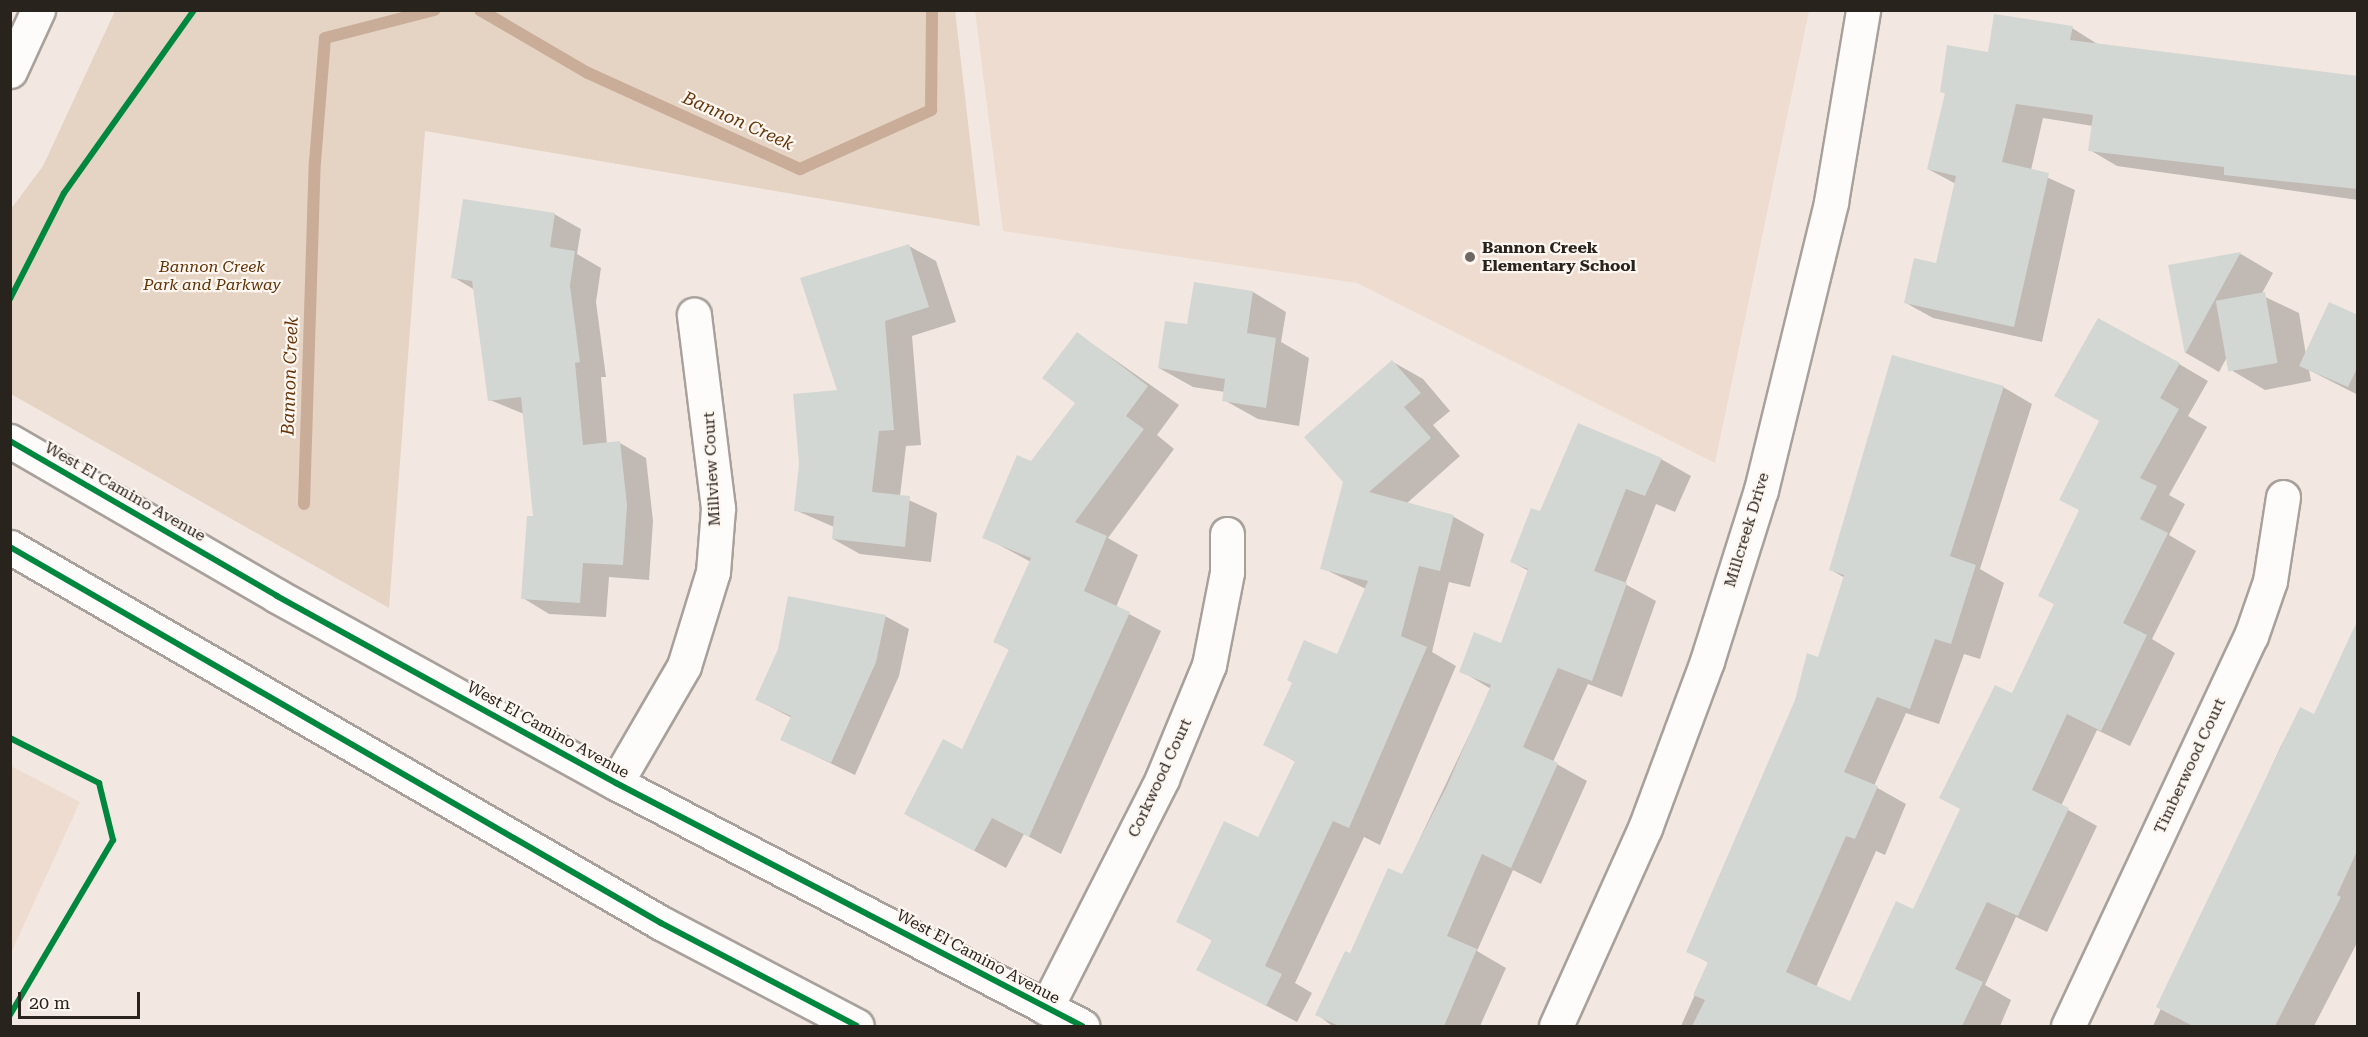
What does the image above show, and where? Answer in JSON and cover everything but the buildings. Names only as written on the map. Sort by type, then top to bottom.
[{"type":"street","points":[[10,71],[38,10]]},
{"type":"street","name":"Millcreek Drive","points":[[1556,1026],[1645,828],[1707,661],[1761,490],[1831,202],[1863,10]]},
{"type":"street","name":"Millview Court","points":[[616,783],[684,666],[713,572],[718,508],[694,314]]},
{"type":"street","name":"West El Camino Avenue","points":[[10,441],[277,596],[616,783],[1083,1026]]},
{"type":"street","name":"Timberwood Court","points":[[2068,1026],[2251,636],[2270,580],[2283,497]]},
{"type":"street","name":"Corkwood Court","points":[[1046,1008],[1162,780],[1209,665],[1227,572],[1227,534]]},
{"type":"street","points":[[10,547],[661,923],[857,1026]]},
{"type":"shaded area","name":"Bannon Creek Elementary School","points":[[975,11],[1809,11],[1715,463],[1357,283],[1003,231]]},
{"type":"shaded area","points":[[11,766],[80,802],[11,953]]},
{"type":"green space","name":"Bannon Creek Park and Parkway","points":[[955,10],[980,226],[425,131],[389,608],[11,394],[11,209],[43,166],[115,11]]},
{"type":"waterway","name":"Bannon Creek","points":[[304,504],[315,162],[325,38],[434,10]]},
{"type":"waterway","name":"Bannon Creek","points":[[480,10],[588,73],[800,169],[931,110],[932,10]]},
{"type":"cycle path","points":[[10,299],[64,193],[194,10]]},
{"type":"cycle path","points":[[10,441],[277,596],[616,783],[1082,1026]]},
{"type":"cycle path","points":[[10,547],[661,923],[857,1026]]},
{"type":"cycle path","points":[[10,738],[99,783],[113,840],[10,1015]]},
{"type":"place","name":"Bannon Creek Elementary School","points":[[1470,257]]}]
